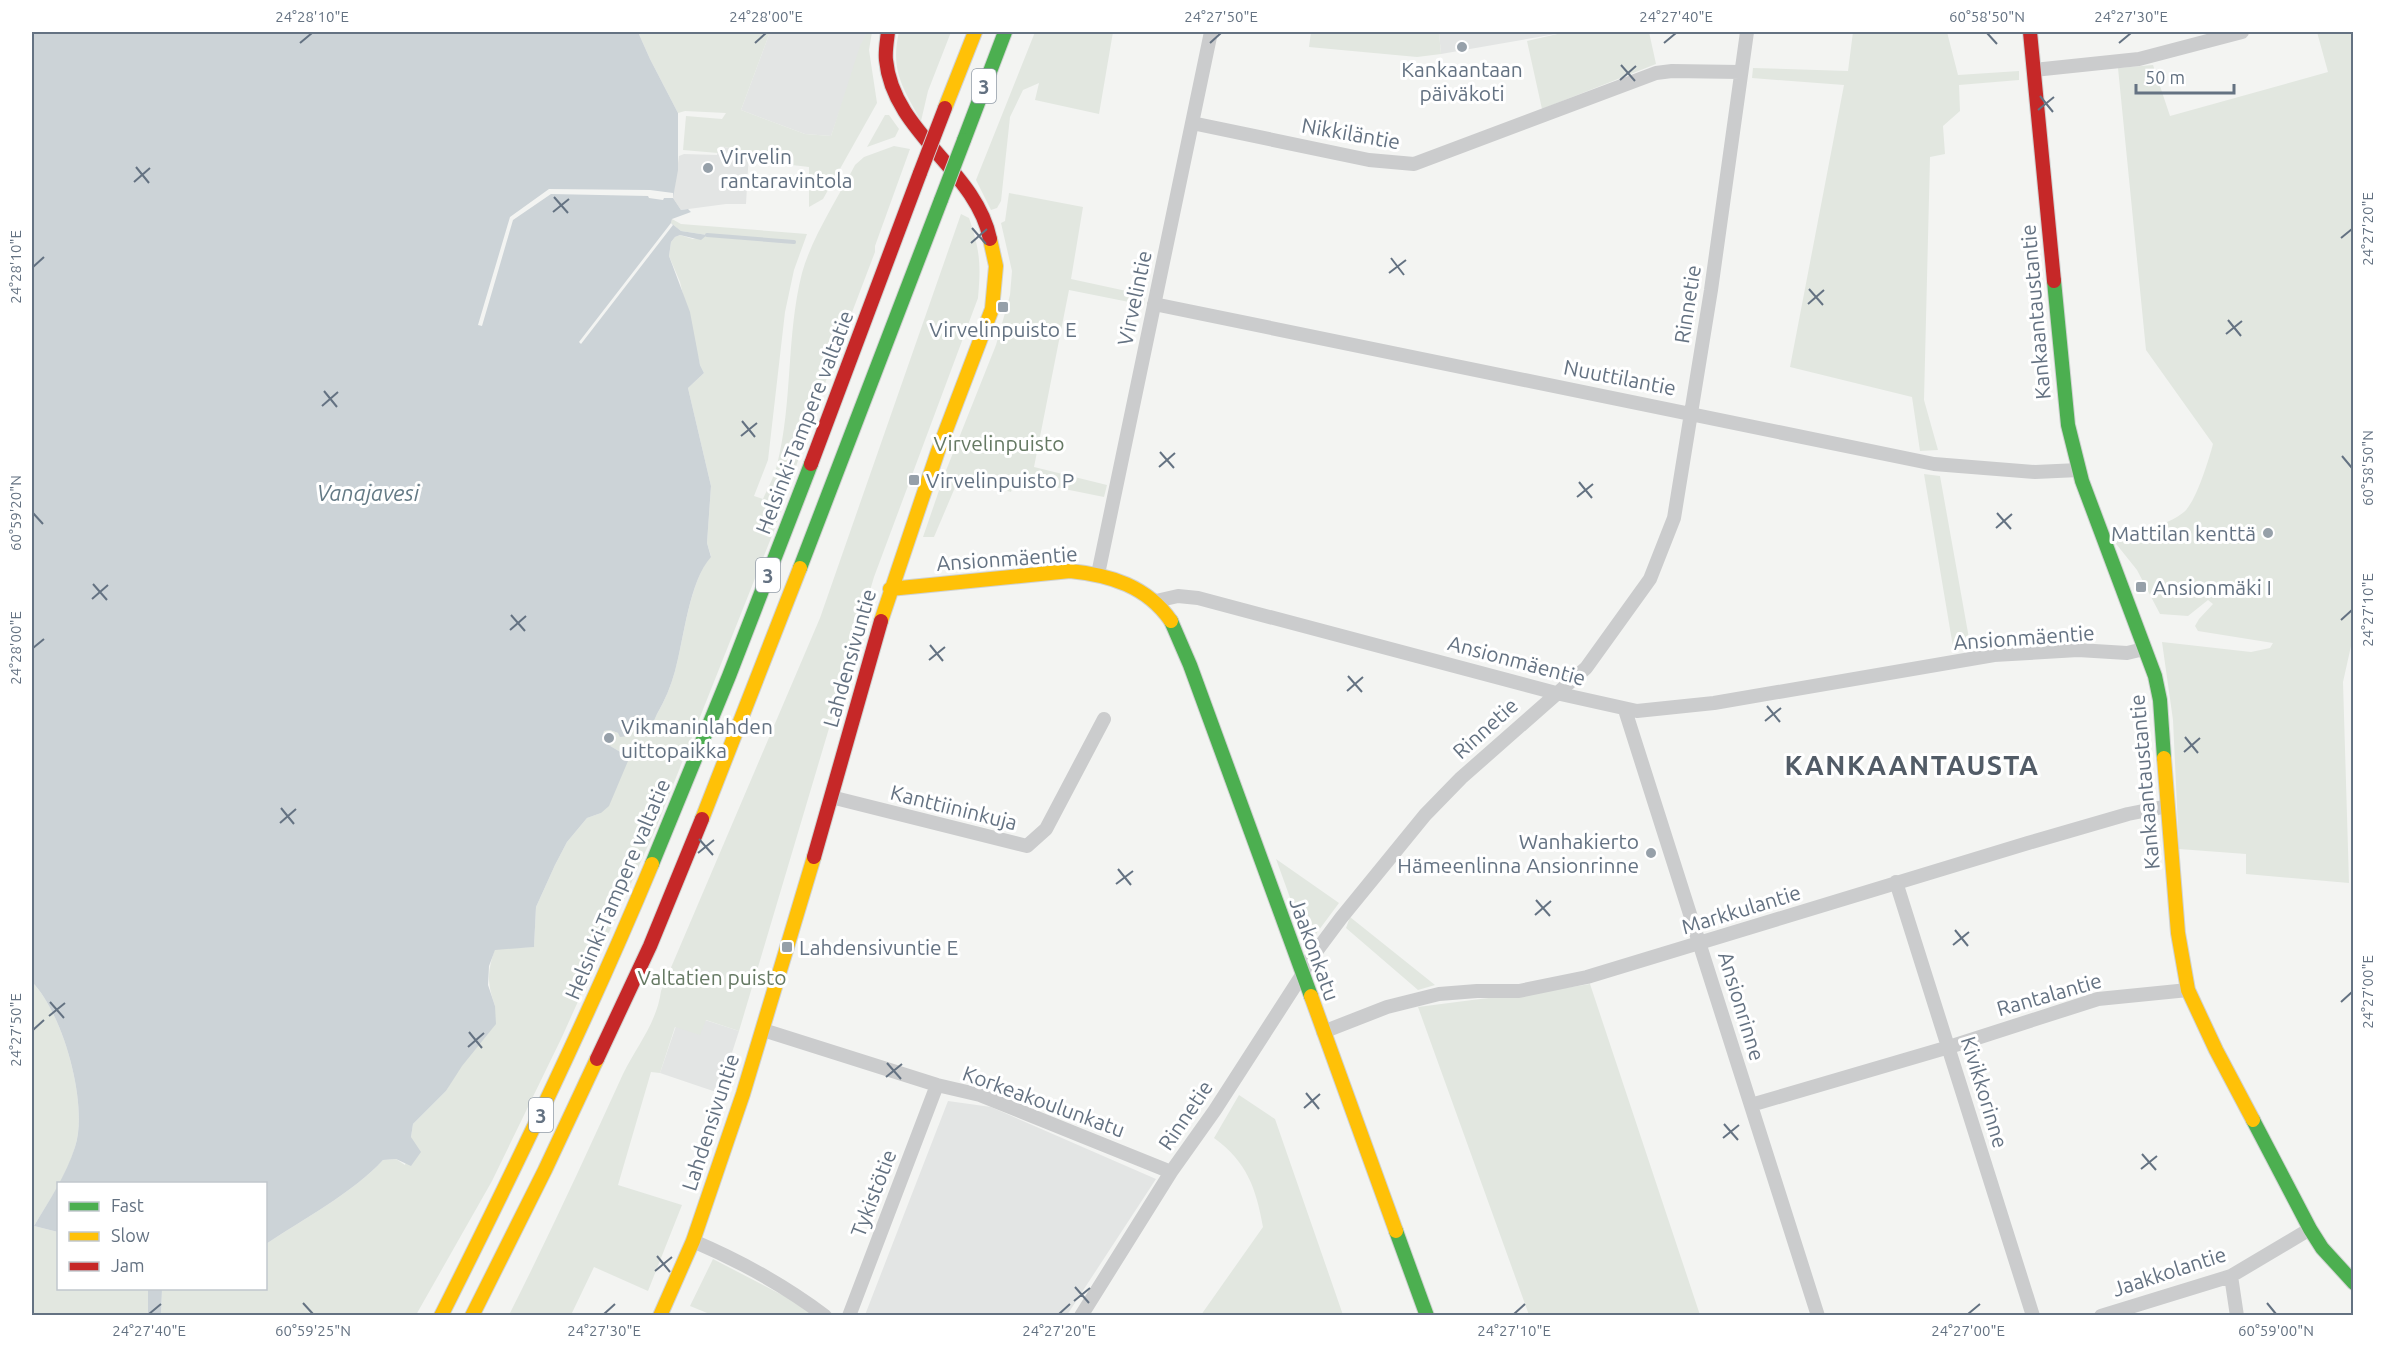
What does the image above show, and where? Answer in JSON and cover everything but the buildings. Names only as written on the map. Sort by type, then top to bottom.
[{"type":"main road","name":"Lahdensivuntie","points":[[660,1316],[693,1241],[763,1030],[890,589],[938,451],[992,309],[996,266],[986,219],[976,201],[907,114],[891,99],[886,60],[888,32]]},
{"type":"main road","name":"Helsinki-Tampere valtatie","points":[[436,1311],[470,1255],[530,1140],[607,972],[729,676],[975,32]]},
{"type":"main road","name":"3","points":[[472,1316],[545,1170],[650,946],[757,680],[1005,32]]},
{"type":"main road","name":"Kankaantaustantie","points":[[2030,32],[2063,394],[2079,470],[2155,676],[2160,700],[2178,933],[2188,990],[2216,1050],[2310,1229],[2322,1248],[2354,1283]]},
{"type":"main road","name":"Ansionmäentie","points":[[890,589],[1070,571],[1098,574],[1132,586],[1156,601]]},
{"type":"main road","name":"Jaakonkatu","points":[[1156,601],[1172,622],[1182,647],[1427,1316]]},
{"type":"street","name":"Virvelintie","points":[[1098,574],[1211,32]]},
{"type":"street","name":"Rinnetie","points":[[1081,1316],[1171,1172],[1215,1110],[1309,961],[1341,918],[1425,815],[1461,778],[1586,668],[1650,579],[1674,518],[1747,32]]},
{"type":"street","points":[[2034,70],[2139,59],[2242,32]]},
{"type":"street","name":"Nikkiläntie","points":[[1192,123],[1369,160],[1414,164],[1656,73],[1672,71],[1740,72]]},
{"type":"street","name":"Nuuttilantie","points":[[1154,304],[1934,464],[2035,472],[2079,470]]},
{"type":"street","name":"Ansionmäentie","points":[[1156,601],[1178,596],[1198,598],[1556,693],[1637,711],[1714,703],[1994,656],[2078,650],[2127,653],[2144,649]]},
{"type":"street","name":"Ansionrinne","points":[[1625,710],[1818,1316]]},
{"type":"street","name":"Kanttiininkuja","points":[[831,797],[1027,846],[1046,829],[1104,719]]},
{"type":"street","name":"Markkulantie","points":[[1323,1032],[1387,1007],[1438,994],[1466,991],[1519,991],[1587,977],[1896,882],[2128,814],[2168,806]]},
{"type":"street","name":"Kivikkorinne","points":[[1896,882],[2033,1316]]},
{"type":"street","name":"Rantalantie","points":[[1751,1105],[1949,1047],[2098,999],[2188,990]]},
{"type":"street","name":"Korkeakoulunkatu","points":[[763,1030],[937,1085],[980,1095],[1171,1172]]},
{"type":"street","name":"Tykistötie","points":[[849,1316],[937,1085]]},
{"type":"street","name":"Jaakkolantie","points":[[2102,1316],[2230,1276],[2310,1229]]},
{"type":"street","points":[[693,1241],[801,1298],[825,1316]]},
{"type":"street","points":[[2230,1276],[2237,1316]]},
{"type":"shaded area","points":[[770,32],[867,32],[831,136],[805,134],[741,110]]},
{"type":"shaded area","name":"Kankaantaan päiväkoti","points":[[1439,32],[1567,32],[1441,54]]},
{"type":"shaded area","points":[[719,146],[749,152],[746,204],[726,204],[681,210],[673,198],[679,156],[684,154],[717,155]]},
{"type":"shaded area","points":[[705,1020],[739,1031],[719,1093],[660,1073],[676,1026]]},
{"type":"shaded area","points":[[948,1101],[991,1107],[1156,1179],[1067,1315],[865,1315]]},
{"type":"green space","points":[[638,32],[770,32],[741,110],[805,134],[831,136],[860,46],[867,32],[872,32],[869,50],[877,103],[823,199],[809,207],[809,167],[749,160],[748,152],[720,146],[718,153],[683,150],[686,116],[722,119],[726,113],[685,111],[678,113]]},
{"type":"green space","points":[[899,32],[951,32],[928,91],[921,121],[904,89],[897,69]]},
{"type":"green space","points":[[1035,32],[1113,32],[1099,114],[1035,100],[1039,83],[1023,90],[1010,117],[1001,201],[997,208],[991,210],[976,180]]},
{"type":"green space","points":[[1311,32],[1439,32],[1441,54],[1417,57],[1309,47]]},
{"type":"green space","points":[[1566,32],[1649,32],[1656,64],[1542,109],[1527,41]]},
{"type":"green space","points":[[1853,32],[1947,32],[1958,75],[2019,71],[2019,80],[1959,85],[1960,111],[1943,126],[1945,154],[1930,157],[1924,400],[1938,450],[1920,451],[1912,397],[1790,367],[1844,85],[1752,78],[1753,68],[1848,71]]},
{"type":"green space","points":[[2317,32],[2353,32],[2354,646],[2351,646],[2343,682],[2349,883],[2246,874],[2246,854],[2179,849],[2173,720],[2162,642],[2251,652],[2270,648],[2273,643],[2198,631],[2195,626],[2213,604],[2208,600],[2188,616],[2160,614],[2137,570],[2113,540],[2160,525],[2184,512],[2197,490],[2213,444],[2146,350],[2118,68],[2153,65],[2170,116],[2328,72]]},
{"type":"green space","points":[[885,115],[889,115],[899,129],[895,137],[867,147]]},
{"type":"green space","points":[[894,146],[910,149],[875,246],[875,252],[819,399],[775,528],[656,828],[562,1037],[492,1181],[416,1315],[161,1316],[162,1290],[267,1290],[267,1243],[343,1194],[383,1160],[396,1159],[405,1165],[412,1141],[413,1124],[446,1091],[495,1006],[489,978],[490,964],[495,949],[534,947],[536,907],[555,865],[567,842],[587,818],[601,813],[622,753],[602,741],[604,731],[610,730],[618,733],[633,730],[641,736],[651,726],[665,698],[675,671],[692,595],[697,580],[711,556],[707,543],[711,486],[688,388],[704,373],[700,365],[680,282],[669,256],[671,242],[675,237],[680,235],[693,239],[707,235],[681,231],[671,223],[672,219],[681,224],[807,234],[794,270],[785,312],[768,460],[754,496],[763,499],[776,469],[782,441],[797,297],[806,259],[855,165],[864,157]]},
{"type":"green space","name":"Virvelinpuisto","points":[[1009,193],[1083,207],[1071,279],[1145,295],[1144,305],[1069,290],[1034,467],[1107,485],[1104,497],[1015,479],[1011,492],[959,478],[934,537],[923,537],[945,473],[996,345],[1010,295],[1012,271],[1001,223],[1005,221]]},
{"type":"green space","name":"Valtatien puisto","points":[[961,214],[969,218],[977,248],[978,298],[874,577],[739,1031],[706,1020],[700,1035],[675,1027],[660,1073],[651,1072],[618,1185],[682,1205],[648,1291],[594,1267],[571,1315],[509,1315],[623,1074],[651,1024],[661,991],[820,618]]},
{"type":"green space","points":[[1924,474],[1940,476],[1970,644],[1953,647]]},
{"type":"green space","points":[[1276,859],[1339,903],[1313,938],[1305,939]]},
{"type":"green space","points":[[1350,917],[1435,985],[1418,990],[1346,928]]},
{"type":"green space","points":[[32,982],[54,1015],[63,1037],[76,1085],[79,1108],[78,1129],[72,1157],[60,1182],[57,1182],[57,1188],[34,1226],[57,1232],[57,1290],[148,1290],[148,1315],[32,1315]]},
{"type":"green space","points":[[1590,984],[1700,1315],[1529,1315],[1418,1007]]},
{"type":"green space","points":[[1239,1095],[1275,1119],[1343,1315],[1201,1315],[1263,1227],[1253,1188],[1242,1166],[1214,1138]]},
{"type":"green space","points":[[713,1259],[788,1298],[813,1315],[712,1315],[690,1306]]},
{"type":"water","name":"Vanajavesi","points":[[32,32],[638,32],[678,113],[678,170],[673,198],[681,210],[688,209],[691,212],[672,219],[671,223],[681,231],[707,235],[701,240],[680,235],[675,237],[671,242],[669,256],[690,312],[700,365],[704,373],[688,388],[711,486],[707,543],[711,557],[697,580],[675,671],[668,693],[651,726],[641,736],[633,730],[628,736],[620,737],[618,733],[610,730],[604,731],[602,741],[622,753],[628,761],[609,806],[601,813],[587,818],[567,842],[555,865],[536,907],[534,947],[495,950],[489,966],[488,985],[495,1006],[496,1024],[462,1066],[446,1091],[413,1124],[411,1137],[421,1152],[411,1166],[396,1159],[383,1160],[343,1194],[267,1243],[267,1182],[60,1182],[75,1147],[78,1129],[79,1108],[76,1085],[63,1037],[54,1015],[32,982]]},
{"type":"water","points":[[57,1187],[57,1232],[34,1226]]},
{"type":"water","points":[[148,1290],[162,1290],[161,1315],[148,1315]]},
{"type":"pier","points":[[549,189],[650,190],[673,193],[673,198],[663,200],[648,196],[551,194],[513,220],[482,326],[478,325],[510,217]]},
{"type":"pier","points":[[671,223],[673,225],[581,344],[579,342]]},
{"type":"waterway","points":[[707,235],[794,242]]},
{"type":"traffic: fast","points":[[964,140],[1005,32]]},
{"type":"traffic: fast","points":[[941,200],[964,140]]},
{"type":"traffic: fast","points":[[800,568],[941,200]]},
{"type":"traffic: fast","points":[[2054,281],[2068,425],[2082,481],[2155,676],[2160,700],[2164,758]]},
{"type":"traffic: fast","points":[[652,864],[729,676],[811,464]]},
{"type":"traffic: fast","points":[[1171,621],[1190,665],[1311,996]]},
{"type":"traffic: fast","points":[[2253,1120],[2310,1229],[2322,1248],[2354,1283]]},
{"type":"traffic: fast","points":[[1396,1231],[1427,1316]]},
{"type":"traffic: slow","points":[[945,108],[975,32]]},
{"type":"traffic: slow","points":[[881,621],[938,451],[992,309],[996,266],[990,239]]},
{"type":"traffic: slow","points":[[702,819],[800,568]]},
{"type":"traffic: slow","points":[[890,589],[1070,571],[1127,584],[1151,599],[1171,621]]},
{"type":"traffic: slow","points":[[2164,758],[2178,933],[2188,990],[2253,1120]]},
{"type":"traffic: slow","points":[[660,1316],[693,1241],[743,1094],[814,857]]},
{"type":"traffic: slow","points":[[441,1316],[551,1092],[652,864]]},
{"type":"traffic: slow","points":[[1311,996],[1396,1231]]},
{"type":"traffic: slow","points":[[472,1316],[597,1059]]},
{"type":"traffic: jam","points":[[888,32],[886,60],[892,86],[903,109],[918,131],[969,192],[982,214],[990,239]]},
{"type":"traffic: jam","points":[[2030,32],[2054,281]]},
{"type":"traffic: jam","points":[[920,173],[945,108]]},
{"type":"traffic: jam","points":[[811,464],[920,173]]},
{"type":"traffic: jam","points":[[814,857],[881,621]]},
{"type":"traffic: jam","points":[[597,1059],[650,946],[702,819]]},
{"type":"place","name":"Kankaantaan päiväkoti","points":[[1462,47]]},
{"type":"place","name":"Virvelin rantaravintola","points":[[708,168]]},
{"type":"place","name":"Virvelinpuisto E","points":[[1003,307]]},
{"type":"place","name":"Virvelinpuisto P","points":[[914,480]]},
{"type":"place","name":"Mattilan kenttä","points":[[2268,533]]},
{"type":"place","name":"Ansionmäki I","points":[[2141,587]]},
{"type":"place","name":"Vikmaninlahden uittopaikka","points":[[609,738]]},
{"type":"place","name":"Wanhakierto Hämeenlinna Ansionrinne","points":[[1651,853]]},
{"type":"place","name":"Lahdensivuntie E","points":[[787,947]]},
{"type":"district","name":"KANKAANTAUSTA","points":[[1912,765]]}]
